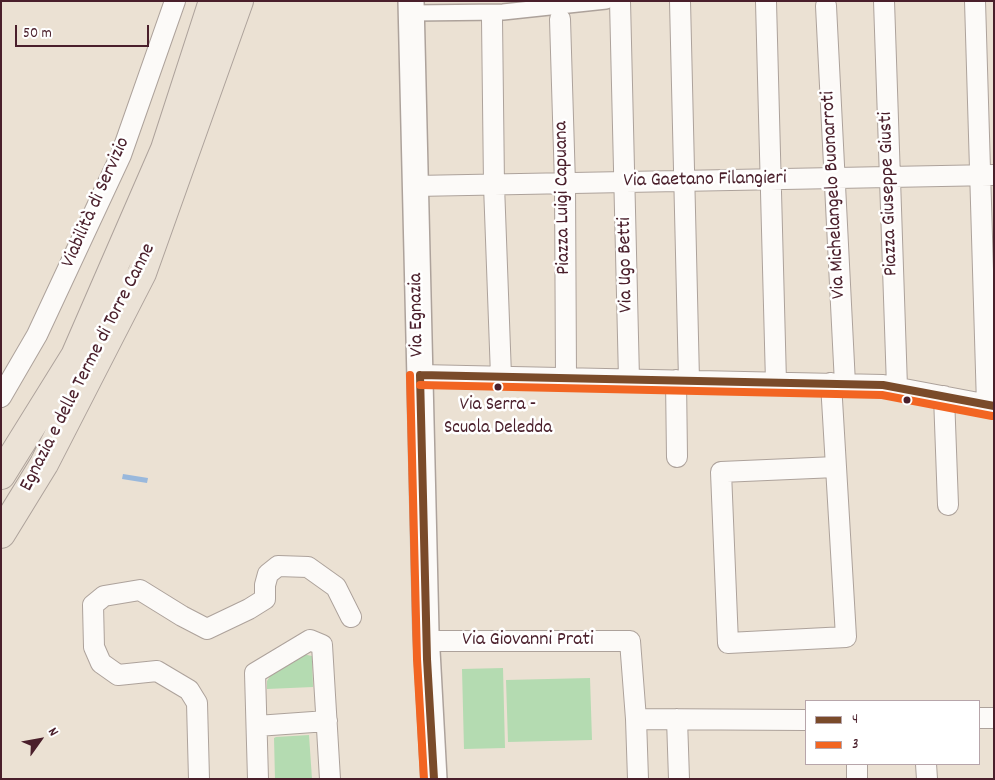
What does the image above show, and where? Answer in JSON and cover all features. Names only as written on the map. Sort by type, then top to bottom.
[{"type":"highway","name":"Egnazia e delle Terme di Torre Canne","points":[[1,475],[75,356],[165,149],[213,1]]},
{"type":"highway","name":"Egnazia e delle Terme di Torre Canne","points":[[1,534],[44,464],[142,273],[239,1]]},
{"type":"street","name":"Viabilità di Servizio","points":[[1,396],[37,336],[121,155],[175,1]]},
{"type":"street","points":[[411,7],[503,12],[606,1]]},
{"type":"street","name":"Via Ugo Betti","points":[[620,1],[629,379]]},
{"type":"street","points":[[677,457],[682,380],[685,181],[680,1]]},
{"type":"street","name":"Piazza Giuseppe Giusti","points":[[884,1],[897,387]]},
{"type":"street","points":[[420,374],[883,384],[990,405],[987,175],[975,1]]},
{"type":"street","points":[[766,2],[776,382]]},
{"type":"street","name":"Via Michelangelo Buonarroti","points":[[826,6],[835,179],[838,384],[836,467],[846,637],[728,643],[721,472],[836,467]]},
{"type":"street","name":"Via Egnazia","points":[[411,7],[426,641],[434,779]]},
{"type":"street","points":[[492,19],[494,185],[501,376]]},
{"type":"street","name":"Piazza Luigi Capuana","points":[[560,19],[566,378]]},
{"type":"street","name":"Via Gaetano Filangieri","points":[[416,186],[987,175]]},
{"type":"street","points":[[944,396],[948,505]]},
{"type":"street","points":[[199,779],[198,703],[189,690],[157,671],[118,675],[101,663],[94,646],[94,605],[104,596],[140,590],[207,629],[249,610],[265,599],[265,585],[268,574],[278,566],[308,567],[336,587],[351,618]]},
{"type":"street","points":[[258,779],[255,673],[310,640],[322,645],[330,779]]},
{"type":"street","name":"Via Giovanni Prati","points":[[426,641],[630,641],[636,719]]},
{"type":"street","points":[[980,718],[994,718]]},
{"type":"street","points":[[638,779],[636,719],[805,720]]},
{"type":"street","points":[[677,719],[679,779]]},
{"type":"street","points":[[257,726],[326,720]]},
{"type":"street","points":[[857,765],[857,779]]},
{"type":"street","points":[[926,765],[927,779]]},
{"type":"green space","points":[[302,654],[312,656],[313,687],[267,689],[267,681],[272,673]]},
{"type":"green space","points":[[503,668],[505,748],[464,749],[462,669]]},
{"type":"green space","points":[[590,678],[592,740],[508,742],[506,680]]},
{"type":"green space","points":[[309,735],[312,779],[275,779],[274,738]]},
{"type":"water","points":[[123,474],[148,478],[147,483],[122,479]]},
{"type":"transit line","name":"3","points":[[410,375],[417,659],[424,779]]},
{"type":"transit line","name":"4","points":[[420,375],[883,385],[994,406]]},
{"type":"transit line","name":"4","points":[[420,375],[427,659],[434,779]]},
{"type":"transit line","name":"3","points":[[420,385],[882,395],[992,416]]},
{"type":"place","name":"Via Serra - Scuola Deledda","points":[[498,387]]}]
